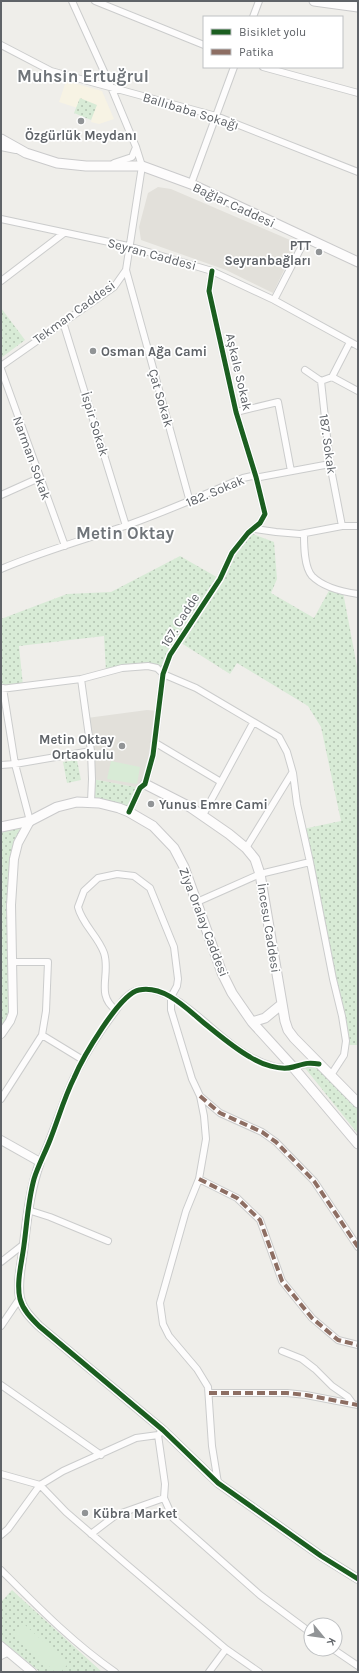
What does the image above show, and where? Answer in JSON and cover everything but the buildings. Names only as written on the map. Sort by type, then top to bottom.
[{"type":"main road","points":[[314,1],[358,7]]},
{"type":"main road","name":"Bağlar Caddesi","points":[[1,138],[16,149],[40,159],[57,163],[71,165],[142,166],[191,184],[358,262]]},
{"type":"main road","name":"İncesu Caddesi","points":[[145,784],[203,815],[246,848],[255,859],[260,874],[285,1021],[288,1030],[358,1103]]},
{"type":"main road","name":"Ziya Oralay Caddesi","points":[[1,828],[30,821],[67,804],[91,802],[109,805],[129,812],[153,826],[174,848],[184,867],[222,973],[232,993],[252,1022],[293,1067],[358,1144]]},
{"type":"main road","points":[[252,1022],[265,1018],[282,1004]]},
{"type":"street","points":[[72,1],[111,87],[136,147],[142,166]]},
{"type":"street","points":[[95,1],[203,44]]},
{"type":"street","points":[[253,16],[259,1]]},
{"type":"street","name":"Ballıbaba Sokağı","points":[[1,45],[51,71],[216,116],[358,172]]},
{"type":"street","points":[[191,184],[234,68]]},
{"type":"street","points":[[267,68],[358,93]]},
{"type":"street","points":[[1,146],[16,149]]},
{"type":"street","name":"Bağlar Caddesi","points":[[106,166],[128,159],[133,155],[136,147]]},
{"type":"street","name":"Tekman Caddesi","points":[[1,368],[63,322],[114,287],[126,270],[128,246],[142,166]]},
{"type":"street","name":"Seyran Caddesi","points":[[1,219],[128,246],[212,271],[274,300],[358,346]]},
{"type":"street","points":[[1,281],[64,233]]},
{"type":"street","points":[[274,300],[306,238]]},
{"type":"street","name":"Çat Sokak","points":[[126,270],[190,502]]},
{"type":"street","name":"Aşkale Sokak","points":[[212,271],[209,291],[236,412],[256,477]]},
{"type":"street","name":"İspir Sokak","points":[[63,322],[126,526]]},
{"type":"street","points":[[305,370],[321,382],[332,377],[350,342]]},
{"type":"street","name":"Narman Sokak","points":[[1,368],[39,478],[65,546]]},
{"type":"street","points":[[332,377],[358,391]]},
{"type":"street","name":"187. Sokak","points":[[321,382],[330,464],[342,526]]},
{"type":"street","points":[[236,412],[278,402],[291,470]]},
{"type":"street","name":"182. Sokak","points":[[1,569],[126,526],[190,502],[243,478],[330,464]]},
{"type":"street","name":"167. Cadde","points":[[129,812],[140,788],[145,784],[153,755],[164,674],[170,655],[220,579],[232,553],[248,533],[255,529],[265,514],[256,477]]},
{"type":"street","points":[[1,495],[39,478]]},
{"type":"street","points":[[255,529],[304,534],[342,526],[358,526]]},
{"type":"street","points":[[304,534],[304,549],[308,568],[312,576],[332,587],[358,594]]},
{"type":"street","points":[[1,1034],[10,1021],[13,1012],[11,905],[14,859],[18,843],[30,821],[16,764],[2,689],[81,679],[117,669],[148,666],[157,668],[164,674],[196,688],[279,737],[287,752],[346,1041],[344,1054],[331,1075]]},
{"type":"street","points":[[81,679],[92,750],[91,802]]},
{"type":"street","points":[[203,815],[254,723]]},
{"type":"street","points":[[154,742],[221,782]]},
{"type":"street","points":[[1,765],[16,764],[92,750]]},
{"type":"street","points":[[246,848],[292,772]]},
{"type":"street","points":[[197,902],[260,874],[310,862]]},
{"type":"street","points":[[116,1010],[109,1005],[105,998],[104,991],[106,971],[104,953],[81,915],[78,907],[84,891],[98,878],[117,874],[134,876],[150,888],[174,947],[178,979],[177,986],[172,997],[171,1010],[192,1079],[200,1096],[204,1116],[206,1138],[199,1179],[186,1211],[160,1304],[163,1324],[169,1336],[197,1369],[208,1387],[212,1446],[218,1483]]},
{"type":"street","points":[[1,1099],[42,1035],[46,1011],[48,962],[12,962]]},
{"type":"street","points":[[320,1064],[303,1063],[293,1067],[284,1068],[250,1058],[172,997],[159,992],[140,990],[126,996],[83,1060],[74,1078],[34,1178],[28,1210],[19,1284],[20,1298],[27,1313],[39,1326],[218,1483],[321,1556],[358,1579]]},
{"type":"street","points":[[42,1035],[83,1060]]},
{"type":"street","points":[[200,1096],[220,1113],[262,1132],[276,1142],[314,1181],[358,1247]]},
{"type":"street","points":[[1,1140],[40,1162]]},
{"type":"street","points":[[199,1179],[237,1198],[260,1220],[282,1280],[312,1318],[338,1340],[358,1345]]},
{"type":"street","points":[[28,1210],[50,1217],[108,1241]]},
{"type":"street","points":[[1,1262],[24,1244]]},
{"type":"street","points":[[1,1326],[20,1298]]},
{"type":"street","points":[[282,1351],[302,1359],[356,1405]]},
{"type":"street","points":[[1,1385],[101,1455]]},
{"type":"street","points":[[209,1393],[287,1393],[306,1395],[356,1405]]},
{"type":"street","points":[[1,1535],[8,1529],[40,1485],[63,1472],[136,1438],[160,1432]]},
{"type":"street","points":[[160,1432],[165,1484],[164,1498],[173,1518],[260,1595],[303,1627]]},
{"type":"street","points":[[1,1474],[40,1485],[66,1512],[91,1534],[226,1649],[259,1672]]},
{"type":"street","points":[[91,1534],[116,1515],[164,1498]]},
{"type":"street","points":[[1,1570],[37,1606],[93,1657],[115,1672]]},
{"type":"street","points":[[1,1646],[5,1654],[32,1672]]},
{"type":"street","points":[[209,1672],[226,1649]]},
{"type":"street","points":[[343,1656],[358,1666]]},
{"type":"shaded area","points":[[66,81],[102,91],[114,119],[99,124],[91,122],[93,113],[59,102]]},
{"type":"shaded area","points":[[158,187],[171,189],[297,243],[273,293],[226,270],[141,240],[139,227],[148,193]]},
{"type":"shaded area","name":"Metin Oktay Ortaokulu","points":[[147,710],[159,711],[145,784],[140,788],[92,779],[87,718]]},
{"type":"green space","points":[[80,98],[97,105],[91,120],[74,113]]},
{"type":"green space","points":[[1,308],[25,340],[1,358]]},
{"type":"green space","points":[[253,534],[274,542],[277,579],[271,593],[314,618],[331,587],[343,592],[358,672],[358,1045],[345,1045],[303,829],[341,821],[321,727],[308,706],[237,663],[230,674],[178,641],[163,674],[157,668],[106,672],[104,636],[19,646],[23,686],[1,689],[1,619],[67,594],[111,592],[180,556],[220,579],[232,553]]},
{"type":"green space","points":[[77,760],[81,780],[67,783],[63,762]]},
{"type":"green space","points":[[111,761],[140,767],[137,784],[107,779]]},
{"type":"green space","points":[[92,779],[140,788],[129,812],[91,802]]},
{"type":"green space","points":[[30,821],[14,859],[13,1002],[1,1034],[1,827]]},
{"type":"green space","points":[[307,1066],[322,1070],[358,1109],[358,1134],[305,1068]]},
{"type":"green space","points":[[12,1590],[102,1672],[40,1672],[1,1640],[1,1602]]},
{"type":"green space","points":[[23,1623],[68,1664],[61,1672],[55,1672],[14,1634]]},
{"type":"marked path","points":[[200,1096],[220,1113],[262,1132],[276,1142],[314,1181],[358,1247]]},
{"type":"marked path","points":[[199,1179],[237,1198],[260,1220],[282,1281],[312,1318],[338,1340],[358,1345]]},
{"type":"marked path","points":[[209,1393],[287,1393],[358,1405]]},
{"type":"cycle path","points":[[129,812],[140,788],[145,784],[153,755],[163,674],[170,655],[220,579],[232,553],[248,533],[260,523],[265,514],[256,477],[236,412],[209,291],[212,271]]},
{"type":"cycle path","points":[[319,1064],[308,1063],[282,1068],[254,1060],[238,1050],[166,994],[148,989],[139,990],[131,994],[102,1028],[78,1069],[67,1093],[36,1174],[29,1204],[20,1272],[19,1292],[21,1303],[25,1310],[39,1326],[163,1430],[218,1483],[321,1556],[358,1579]]},
{"type":"place","name":"Özgürlük Meydanı","points":[[81,121]]},
{"type":"place","name":"PTT Seyranbağları","points":[[319,252]]},
{"type":"place","name":"Osman Ağa Cami","points":[[93,351]]},
{"type":"place","name":"Metin Oktay Ortaokulu","points":[[122,746]]},
{"type":"place","name":"Yunus Emre Cami","points":[[151,804]]},
{"type":"place","name":"Kübra Market","points":[[85,1513]]},
{"type":"district","name":"Muhsin Ertuğrul","points":[[83,76]]},
{"type":"district","name":"Metin Oktay","points":[[125,533]]}]
